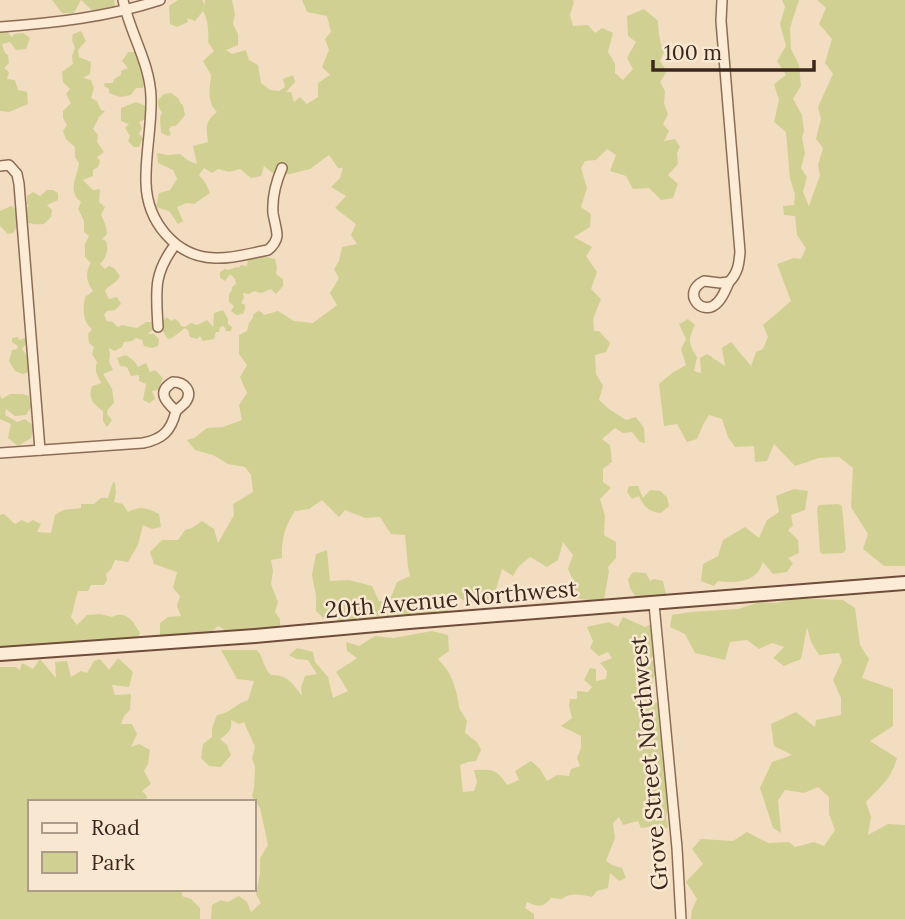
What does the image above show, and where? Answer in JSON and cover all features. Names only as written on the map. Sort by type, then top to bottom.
[{"type":"street","points":[[0,27],[80,19],[124,5],[160,0]]},
{"type":"street","points":[[722,0],[721,21],[740,252],[735,276],[729,282]]},
{"type":"street","points":[[124,5],[149,74],[151,99],[146,184],[149,206],[160,228],[175,244],[194,254],[215,258],[268,250],[277,236],[273,211],[274,194],[282,168]]},
{"type":"street","points":[[0,166],[9,165],[17,174],[40,450]]},
{"type":"street","points":[[158,327],[158,275],[175,244]]},
{"type":"street","points":[[0,453],[143,443],[163,435],[169,429],[176,411]]},
{"type":"street","name":"20th Avenue Northwest","points":[[0,654],[905,583]]},
{"type":"street","name":"Grove Street Northwest","points":[[654,604],[676,836],[681,919]]},
{"type":"green space","points":[[52,0],[81,0],[74,13],[62,13]]},
{"type":"green space","points":[[81,0],[114,0],[115,6],[95,13]]},
{"type":"green space","points":[[178,0],[202,0],[205,5],[205,0],[232,0],[235,14],[233,24],[238,34],[238,45],[226,50],[232,54],[246,50],[249,60],[258,65],[261,83],[270,90],[279,91],[285,87],[283,79],[293,75],[295,82],[286,92],[291,92],[294,102],[300,97],[307,104],[318,97],[318,83],[330,75],[322,67],[329,50],[325,39],[331,32],[327,16],[307,12],[302,0],[573,0],[570,15],[573,26],[588,25],[595,33],[602,28],[613,33],[608,52],[615,64],[615,73],[623,80],[633,69],[627,58],[636,42],[628,36],[627,16],[644,9],[658,21],[664,52],[660,61],[667,71],[660,82],[665,91],[664,103],[668,114],[663,124],[669,131],[664,141],[675,139],[680,147],[677,153],[678,164],[668,175],[678,184],[673,198],[661,200],[649,188],[633,189],[626,176],[610,171],[616,155],[607,149],[596,160],[585,161],[581,168],[587,188],[581,207],[591,214],[590,227],[574,237],[592,247],[586,256],[597,272],[591,289],[601,299],[593,319],[594,331],[599,331],[610,343],[606,352],[595,355],[596,374],[603,386],[599,400],[626,420],[636,417],[644,428],[645,443],[640,442],[632,432],[623,433],[615,428],[602,439],[610,445],[612,462],[603,469],[603,482],[611,488],[600,499],[605,516],[604,535],[616,542],[616,558],[608,567],[604,600],[569,597],[562,584],[574,582],[568,569],[573,555],[563,542],[558,560],[547,567],[530,557],[519,566],[513,576],[502,569],[493,600],[468,603],[453,594],[452,606],[443,615],[366,629],[345,620],[339,622],[329,610],[324,619],[316,611],[312,575],[316,554],[327,550],[330,581],[349,580],[372,586],[379,601],[389,602],[397,582],[410,576],[405,535],[391,534],[380,517],[365,518],[345,510],[339,517],[322,500],[309,509],[295,511],[284,533],[282,558],[271,560],[271,584],[278,602],[275,612],[280,619],[280,627],[270,639],[232,634],[218,626],[204,635],[188,633],[173,640],[160,636],[160,623],[168,617],[181,616],[177,606],[180,596],[173,588],[177,572],[154,564],[150,552],[162,540],[178,540],[185,530],[202,521],[214,529],[218,543],[234,515],[233,504],[253,492],[251,475],[245,467],[228,464],[213,455],[195,450],[187,440],[207,428],[223,427],[242,420],[239,405],[247,393],[240,377],[247,365],[239,354],[239,335],[247,331],[253,315],[258,311],[264,315],[278,311],[294,321],[313,323],[337,305],[330,293],[339,278],[334,269],[342,247],[357,244],[351,235],[356,224],[335,208],[346,196],[331,187],[340,178],[343,168],[338,168],[329,155],[310,169],[290,174],[274,174],[264,166],[261,176],[251,178],[240,169],[229,172],[218,169],[212,173],[204,168],[199,175],[210,193],[194,204],[187,203],[177,207],[183,221],[178,224],[169,211],[156,207],[159,193],[170,190],[177,179],[173,170],[158,163],[157,153],[180,154],[197,164],[193,146],[208,142],[207,125],[217,112],[210,99],[211,75],[203,61],[214,51],[208,42],[206,18],[203,11],[195,21],[187,18],[188,22],[177,27],[170,24],[169,6]]},
{"type":"green space","points":[[782,0],[799,0],[790,28],[791,49],[799,65],[801,86],[793,99],[802,115],[805,153],[801,168],[807,177],[803,192],[809,206],[820,175],[818,165],[823,148],[816,139],[821,119],[818,107],[833,74],[825,63],[832,39],[819,24],[826,8],[817,0],[905,0],[905,566],[884,566],[863,549],[868,534],[851,507],[853,468],[839,457],[819,458],[795,466],[774,444],[767,461],[755,462],[754,446],[735,447],[728,437],[722,419],[709,415],[697,439],[687,442],[677,424],[664,426],[659,384],[686,365],[681,349],[686,339],[679,324],[688,319],[695,325],[690,341],[697,357],[694,371],[701,373],[700,358],[707,354],[725,366],[722,348],[731,342],[751,366],[756,352],[763,349],[768,337],[763,325],[791,301],[777,264],[794,258],[801,259],[806,248],[797,235],[795,216],[784,215],[783,206],[794,205],[795,194],[790,179],[786,132],[774,122],[779,100],[774,84],[786,75],[777,61],[786,46],[780,24],[785,7]]},
{"type":"green space","points":[[6,31],[12,37],[14,34],[23,33],[30,38],[26,49],[16,50],[10,42],[2,44],[8,55],[9,63],[4,68],[9,72],[7,79],[15,80],[18,90],[27,92],[28,104],[9,112],[0,111],[0,32]]},
{"type":"green space","points":[[81,31],[86,41],[78,50],[79,57],[91,62],[90,74],[83,78],[91,80],[94,88],[91,98],[105,111],[93,129],[104,152],[97,157],[100,161],[98,167],[93,170],[93,176],[83,180],[93,190],[100,189],[99,202],[105,207],[101,215],[107,234],[102,239],[106,241],[107,251],[100,264],[105,269],[109,266],[114,268],[120,276],[105,291],[109,299],[117,297],[121,304],[104,315],[107,321],[118,327],[122,325],[137,328],[146,322],[152,322],[153,329],[148,334],[154,334],[159,339],[158,346],[152,348],[144,346],[142,340],[136,338],[124,342],[122,347],[115,351],[109,348],[109,362],[113,370],[103,374],[112,389],[114,403],[108,409],[107,414],[112,420],[107,427],[103,421],[103,411],[94,403],[90,394],[92,386],[102,383],[96,373],[97,362],[92,354],[94,347],[89,343],[88,334],[92,329],[86,323],[84,314],[85,297],[93,291],[87,277],[91,263],[85,257],[85,244],[89,236],[84,232],[84,221],[78,209],[81,202],[74,189],[79,163],[75,157],[75,147],[66,139],[63,131],[67,125],[63,111],[71,103],[66,94],[70,89],[63,82],[62,72],[73,64],[73,34]]},
{"type":"green space","points":[[128,52],[136,52],[144,57],[139,67],[147,75],[143,88],[136,88],[131,95],[120,97],[109,93],[109,89],[104,86],[105,83],[113,83],[114,79],[121,75],[121,71],[128,68],[122,61]]},
{"type":"green space","points":[[171,93],[183,105],[185,115],[176,126],[169,129],[171,134],[168,136],[161,133],[162,113],[158,100],[164,94]]},
{"type":"green space","points":[[136,102],[146,106],[148,118],[139,122],[142,128],[139,134],[143,138],[139,147],[134,147],[128,141],[130,136],[125,128],[129,124],[121,121],[121,108]]},
{"type":"green space","points":[[47,190],[58,193],[58,200],[47,205],[52,210],[51,217],[44,224],[31,224],[19,218],[13,233],[8,234],[0,226],[0,211],[11,206],[18,210],[24,209],[29,206],[27,196],[33,192],[40,196]]},
{"type":"green space","points":[[261,253],[275,259],[276,274],[283,279],[283,286],[276,294],[271,289],[261,293],[243,293],[241,303],[245,305],[245,309],[243,314],[236,315],[231,311],[234,306],[229,302],[229,294],[236,284],[235,279],[230,274],[225,281],[220,278],[220,272],[241,265],[247,266],[248,259],[254,259]]},
{"type":"green space","points":[[223,310],[228,324],[232,327],[231,331],[226,331],[224,326],[220,327],[214,339],[203,341],[200,336],[197,339],[190,337],[185,328],[168,339],[160,324],[167,317],[171,321],[175,319],[185,327],[207,320],[213,327],[214,313]]},
{"type":"green space","points":[[18,337],[19,340],[25,338],[28,341],[22,349],[32,363],[31,371],[23,374],[15,371],[9,361],[12,350],[18,346],[12,342],[12,338]]},
{"type":"green space","points":[[126,355],[138,367],[146,363],[150,372],[155,370],[163,378],[158,390],[152,391],[155,399],[149,403],[143,400],[146,384],[139,381],[139,375],[131,376],[127,367],[120,366],[117,358]]},
{"type":"green space","points":[[10,394],[29,396],[31,407],[26,415],[15,416],[6,409],[5,415],[17,422],[25,419],[34,426],[31,438],[18,446],[8,438],[11,424],[0,419],[0,395],[2,399]]},
{"type":"green space","points":[[113,482],[116,493],[114,502],[123,504],[128,512],[144,508],[159,514],[161,527],[152,529],[143,525],[138,545],[128,562],[115,560],[106,574],[104,585],[91,585],[88,591],[78,591],[71,617],[77,625],[87,615],[125,616],[140,633],[133,649],[42,644],[34,648],[26,646],[0,658],[0,515],[4,514],[15,524],[22,520],[28,523],[33,520],[41,524],[37,532],[51,533],[55,515],[63,510],[81,508],[81,504],[94,504],[101,498],[108,498]]},
{"type":"green space","points":[[629,486],[638,486],[643,498],[650,490],[661,491],[667,497],[669,506],[661,513],[650,510],[639,496],[632,499],[627,492]]},
{"type":"green space","points":[[794,489],[808,491],[805,510],[791,515],[793,526],[788,530],[798,540],[799,553],[788,558],[793,563],[787,572],[773,574],[763,562],[757,573],[744,580],[718,581],[714,586],[701,581],[703,564],[718,556],[723,540],[745,527],[759,538],[767,520],[779,512],[776,496]]},
{"type":"green space","points":[[819,505],[842,506],[846,550],[843,553],[822,554],[817,508]]},
{"type":"green space","points":[[633,572],[646,573],[650,581],[663,581],[666,594],[657,603],[641,605],[630,588],[628,579]]},
{"type":"green space","points":[[796,598],[843,600],[855,608],[860,645],[869,659],[862,678],[893,689],[893,726],[870,741],[897,758],[888,778],[866,802],[871,817],[868,835],[888,824],[905,825],[905,919],[691,919],[697,899],[686,882],[703,864],[692,849],[701,839],[733,841],[747,832],[768,843],[789,842],[795,847],[814,842],[824,846],[835,830],[829,814],[829,797],[818,787],[804,793],[785,790],[778,800],[781,833],[773,828],[760,788],[772,762],[792,755],[774,746],[771,724],[796,712],[815,727],[816,720],[841,715],[841,698],[833,680],[842,661],[839,653],[819,655],[811,642],[807,627],[801,659],[784,666],[773,658],[784,647],[772,643],[759,649],[747,640],[730,642],[725,660],[695,653],[685,634],[670,627],[672,615],[738,609],[759,602],[777,603]]},
{"type":"green space","points":[[623,617],[645,627],[651,624],[656,653],[650,660],[658,662],[651,688],[651,700],[671,716],[663,726],[666,787],[669,795],[666,818],[668,827],[659,832],[656,826],[641,828],[638,821],[623,825],[619,817],[613,823],[615,838],[606,861],[622,868],[626,878],[619,881],[610,873],[608,888],[597,891],[592,897],[569,895],[562,899],[551,898],[540,906],[527,902],[525,908],[534,914],[534,919],[211,919],[212,905],[221,900],[228,902],[239,896],[247,902],[251,912],[261,903],[256,894],[260,858],[268,845],[260,808],[252,796],[255,767],[252,758],[255,747],[244,722],[239,724],[231,720],[230,729],[220,739],[227,745],[231,755],[221,767],[209,766],[201,758],[203,744],[212,737],[217,715],[248,700],[254,681],[237,679],[221,650],[257,650],[271,675],[286,678],[302,696],[301,687],[305,676],[317,674],[308,660],[289,655],[297,648],[313,652],[315,662],[328,677],[333,698],[348,691],[336,672],[357,658],[347,651],[346,642],[359,646],[375,636],[394,638],[432,631],[448,635],[449,651],[438,659],[453,681],[460,708],[467,721],[465,733],[477,742],[481,750],[476,761],[460,765],[463,792],[474,791],[477,782],[474,770],[494,771],[507,785],[519,780],[515,771],[531,761],[547,781],[557,775],[569,776],[571,769],[580,766],[577,758],[581,748],[581,736],[561,726],[572,718],[570,699],[577,699],[577,691],[588,692],[592,687],[584,680],[590,668],[596,669],[596,681],[606,679],[607,671],[600,663],[612,658],[608,652],[599,656],[590,648],[593,641],[587,627],[609,622],[618,627]]},
{"type":"green space","points":[[118,658],[133,672],[129,687],[112,685],[115,695],[131,694],[130,710],[121,724],[132,724],[137,734],[131,747],[139,744],[150,750],[144,771],[151,784],[142,791],[147,796],[146,800],[28,800],[28,891],[182,891],[182,896],[191,899],[200,908],[200,919],[0,919],[0,667],[16,667],[20,670],[22,663],[33,669],[40,659],[56,678],[55,662],[67,661],[71,677],[81,671],[87,673],[94,661],[100,659],[109,670]]}]
